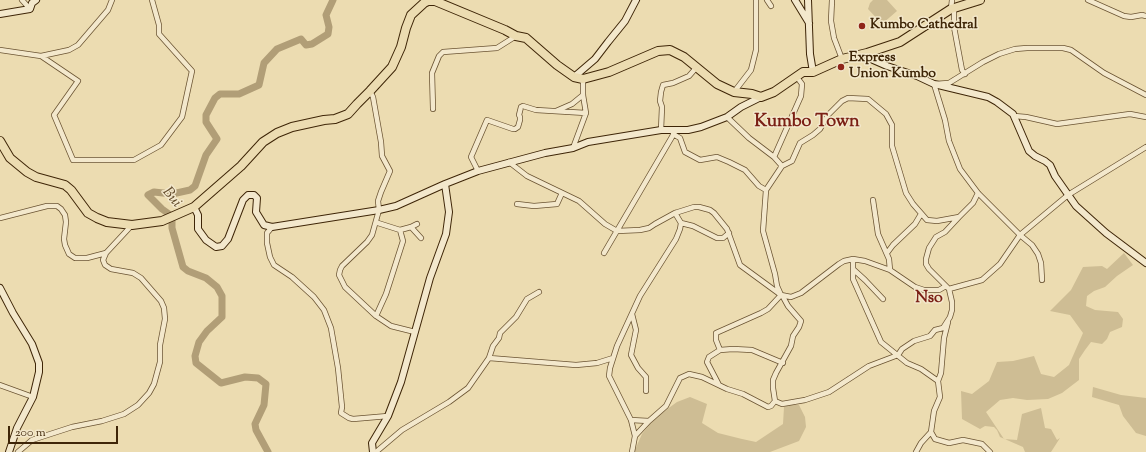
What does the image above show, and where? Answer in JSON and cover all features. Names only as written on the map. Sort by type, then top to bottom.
[{"type":"highway","points":[[0,141],[10,158],[27,172],[36,177],[61,184],[71,190],[88,213],[107,222],[132,225],[162,221],[194,207],[241,166],[263,142],[277,133],[292,127],[335,119],[348,114],[392,68],[401,47],[411,15],[428,0],[435,0],[474,16],[516,36],[526,38],[557,65],[578,78],[609,72],[658,51],[670,50],[684,57],[718,84],[734,92],[752,94],[761,97],[774,92],[803,72],[813,72],[842,60],[900,42],[952,5],[980,0]]},
{"type":"street","points":[[22,0],[30,8]]},
{"type":"street","points":[[30,8],[32,3],[36,0]]},
{"type":"street","points":[[0,50],[41,56],[68,50],[78,45],[108,10],[112,0]]},
{"type":"street","points":[[41,56],[78,81],[54,115],[73,160],[134,160],[161,145],[182,117],[192,71],[159,34],[160,25],[152,0]]},
{"type":"street","points":[[573,148],[586,113],[578,78],[625,21],[636,0]]},
{"type":"street","points":[[734,92],[751,70],[756,50],[756,0]]},
{"type":"street","points":[[767,0],[771,6]]},
{"type":"street","points":[[795,0],[809,23]]},
{"type":"street","points":[[808,0],[810,54],[813,72]]},
{"type":"street","points":[[832,0],[831,21],[834,38],[842,60]]},
{"type":"street","points":[[1088,0],[1124,16],[1146,16]]},
{"type":"street","points":[[952,5],[954,27],[962,70],[965,74]]},
{"type":"street","points":[[0,14],[30,8]]},
{"type":"street","points":[[433,109],[432,73],[439,56],[443,52],[497,48],[516,36]]},
{"type":"street","points":[[934,84],[949,82],[965,74],[983,62],[999,54],[1015,49],[1063,48],[1071,50],[1104,73],[1146,95]]},
{"type":"street","points":[[867,53],[872,59],[886,66],[917,76],[934,84],[988,98],[997,102],[1014,116],[1029,151],[1050,165],[1055,176],[1076,206],[1106,233],[1146,263]]},
{"type":"street","points":[[661,130],[662,107],[660,92],[664,85],[689,76],[696,68]]},
{"type":"street","points":[[774,156],[801,96],[802,84],[796,76]]},
{"type":"street","points":[[934,84],[945,120],[949,141],[960,169],[978,193],[1032,245],[1038,254],[1041,263],[1042,280]]},
{"type":"street","points":[[370,91],[373,97],[382,156],[390,171],[378,201],[379,210],[372,235],[368,242],[342,266],[339,275],[345,287],[376,316],[392,326],[415,332]]},
{"type":"street","points":[[556,111],[572,104],[583,95]]},
{"type":"street","points":[[264,225],[272,227],[396,206],[478,171],[509,162],[573,148],[588,142],[661,130],[674,132],[701,127],[727,117],[741,107],[761,97]]},
{"type":"street","points":[[635,436],[666,406],[677,382],[684,375],[689,374],[702,377],[749,396],[760,404],[768,407],[775,401],[773,380],[791,346],[793,336],[799,327],[800,321],[788,306],[777,286],[763,231],[766,190],[782,166],[792,161],[800,143],[813,135],[820,128],[828,115],[842,101],[848,98],[868,99],[886,114],[892,125],[892,146],[897,167],[906,193],[913,204],[927,220],[937,221],[959,217]]},
{"type":"street","points":[[478,171],[471,157],[487,120],[513,129],[518,127],[520,117],[518,115],[521,107],[523,106],[536,110],[586,113]]},
{"type":"street","points":[[1014,116],[1026,117],[1057,124],[1130,114],[1146,117]]},
{"type":"street","points":[[727,117],[749,138],[774,156],[782,166]]},
{"type":"street","points":[[674,132],[680,138],[685,152],[700,160],[717,157],[729,162],[745,170],[759,186],[766,190]]},
{"type":"street","points":[[604,253],[674,132]]},
{"type":"street","points":[[509,162],[527,176],[579,201],[605,224],[617,231],[640,230],[648,228],[675,213],[694,207],[710,210],[728,229],[740,265],[782,295],[791,297],[801,293],[844,261],[853,260],[865,261],[890,270],[915,287],[924,290],[939,290],[982,280],[1000,264],[1020,235],[1068,195],[1146,147]]},
{"type":"street","points":[[373,452],[372,443],[388,416],[401,382],[430,278],[446,234],[449,212],[445,184]]},
{"type":"street","points":[[517,204],[534,206],[557,204],[562,193]]},
{"type":"street","points":[[916,452],[921,443],[931,432],[934,411],[940,397],[938,381],[941,373],[944,338],[950,317],[952,302],[948,288],[926,264],[927,255],[929,248],[936,237],[945,232],[973,203],[978,193]]},
{"type":"street","points":[[194,207],[198,215],[198,229],[206,240],[216,247],[222,246],[228,239],[243,200],[248,195],[254,194],[257,198],[256,212],[267,233],[268,252],[274,265],[292,277],[314,297],[324,310],[334,339],[342,407],[341,413],[353,419],[388,416]]},
{"type":"street","points":[[873,200],[878,234],[887,253],[890,270]]},
{"type":"street","points":[[0,218],[47,206],[57,206],[65,215],[66,222],[64,239],[69,254],[75,258],[87,258],[106,253]]},
{"type":"street","points":[[632,452],[635,436],[631,420],[609,376],[613,358],[640,296],[676,239],[681,223],[675,213]]},
{"type":"street","points":[[887,253],[893,245],[915,224],[921,214]]},
{"type":"street","points":[[376,221],[400,230],[417,224]]},
{"type":"street","points":[[681,223],[693,226],[717,238],[722,238],[729,233]]},
{"type":"street","points":[[18,452],[32,440],[72,427],[102,421],[124,414],[138,405],[149,393],[154,384],[160,362],[160,345],[164,318],[164,308],[161,300],[142,278],[133,273],[111,269],[105,265],[103,260],[106,253],[132,225]]},
{"type":"street","points":[[267,233],[272,227]]},
{"type":"street","points":[[411,227],[421,238]]},
{"type":"street","points":[[376,316],[386,294],[403,240],[400,230]]},
{"type":"street","points":[[853,260],[853,279],[881,342],[907,363],[921,369],[938,381]]},
{"type":"street","points":[[854,270],[866,280],[883,299]]},
{"type":"street","points":[[0,288],[32,344],[39,363],[39,372],[33,397],[17,428],[9,452]]},
{"type":"street","points":[[376,452],[405,427],[449,402],[468,388],[489,358],[500,333],[516,317],[527,299],[539,292]]},
{"type":"street","points":[[720,350],[716,340],[716,333],[764,311],[782,295]]},
{"type":"street","points":[[632,314],[636,330],[631,355],[638,368],[646,377],[646,391]]},
{"type":"street","points":[[775,401],[782,404],[805,400],[821,395],[839,386],[869,366],[898,355],[902,349],[914,341],[930,336],[935,330],[942,328],[950,317]]},
{"type":"street","points":[[719,385],[707,362],[709,357],[720,350],[752,350],[782,363]]},
{"type":"street","points":[[489,358],[576,365],[597,363],[613,358]]},
{"type":"street","points":[[0,385],[33,397]]},
{"type":"street","points":[[631,420],[649,421]]},
{"type":"street","points":[[931,432],[935,439],[949,443],[963,440],[982,444],[990,452]]},
{"type":"shaded area","points":[[873,0],[887,0],[897,11],[882,24],[868,9]]},
{"type":"shaded area","points":[[1124,253],[1133,265],[1117,276],[1105,287],[1094,291],[1087,296],[1086,306],[1095,310],[1118,312],[1123,319],[1122,327],[1110,332],[1107,339],[1102,344],[1091,342],[1079,359],[1079,380],[1062,393],[1048,399],[1027,400],[1013,398],[1000,400],[986,412],[1004,439],[1000,437],[994,427],[985,426],[980,429],[962,419],[961,391],[972,394],[989,381],[997,362],[1013,361],[1034,356],[1041,374],[1054,377],[1069,365],[1083,333],[1070,315],[1050,311],[1071,290],[1083,267],[1102,266],[1107,269]]},
{"type":"shaded area","points":[[1093,387],[1121,395],[1146,398],[1146,436],[1136,433],[1123,416],[1119,405],[1092,397]]},
{"type":"shaded area","points":[[690,397],[707,404],[702,423],[718,433],[756,442],[783,424],[784,407],[790,405],[799,405],[805,417],[806,427],[799,441],[770,452],[634,452],[642,434],[655,418],[677,402]]},
{"type":"shaded area","points":[[1041,408],[1045,428],[1051,429],[1057,440],[1060,438],[1051,452],[1025,452],[1023,447],[1005,439],[1017,440],[1022,414]]},
{"type":"waterway","name":"Bui","points":[[268,452],[256,430],[255,424],[264,405],[266,384],[258,378],[245,377],[221,383],[196,363],[195,356],[199,342],[207,331],[222,317],[222,296],[217,287],[206,278],[188,271],[183,267],[169,214],[148,195],[154,192],[172,194],[190,190],[195,186],[206,155],[217,139],[206,122],[206,115],[215,98],[220,94],[239,94],[259,85],[264,63],[277,49],[301,39],[306,45],[312,44],[328,34],[329,27],[326,15],[333,0]]},
{"type":"place","name":"Kumbo Cathedral","points":[[862,26]]},
{"type":"place","name":"Express Union Kumbo","points":[[841,67]]},
{"type":"district","name":"Kumbo Town","points":[[807,123]]},
{"type":"district","name":"Nso","points":[[929,299]]}]
